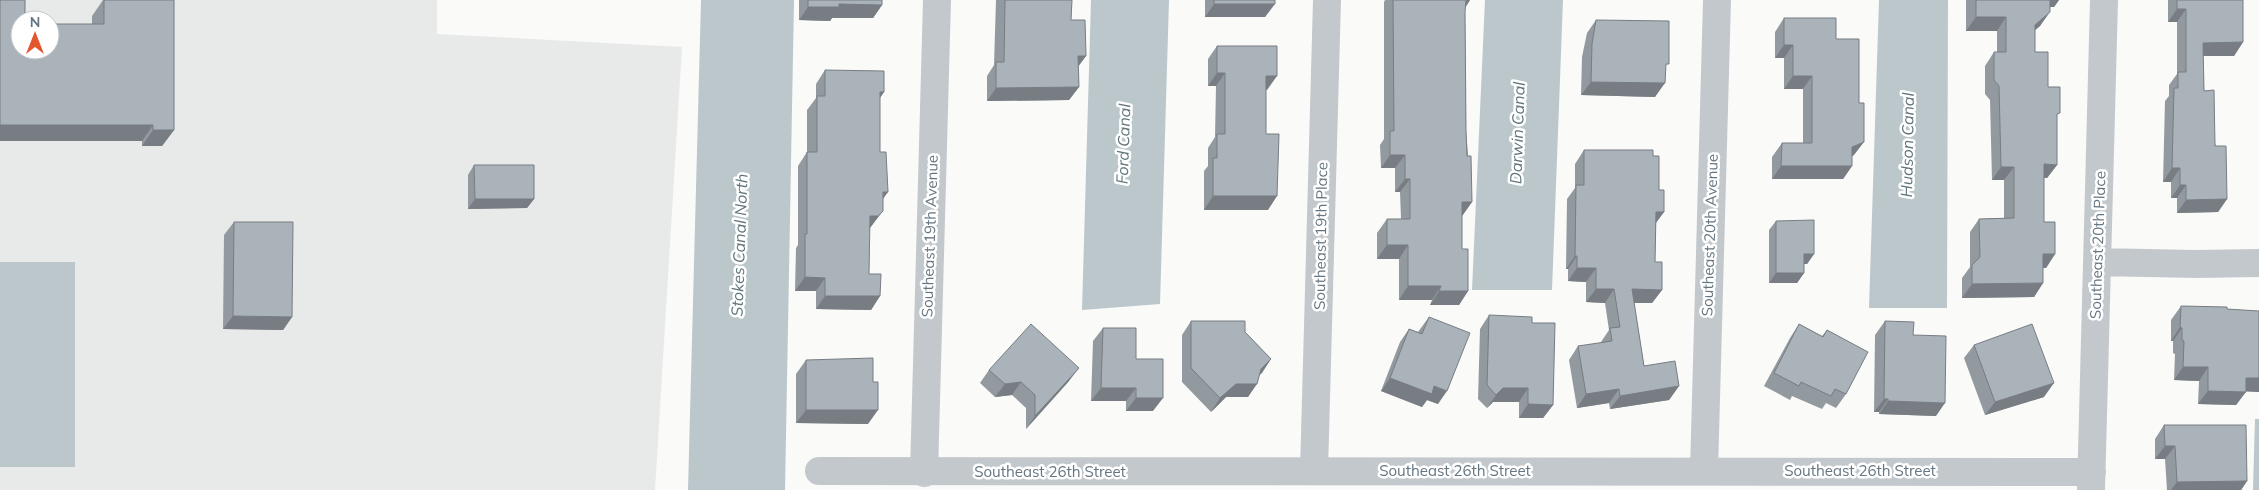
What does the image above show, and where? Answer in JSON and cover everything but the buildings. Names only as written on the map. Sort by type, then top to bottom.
[{"type":"street","name":"Southeast 19th Avenue","points":[[924,473],[937,0]]},
{"type":"street","name":"Southeast 19th Place","points":[[1314,472],[1327,0]]},
{"type":"street","name":"Southeast 20th Avenue","points":[[1704,471],[1717,0]]},
{"type":"street","name":"Southeast 20th Place","points":[[2091,481],[2104,0]]},
{"type":"street","points":[[2097,262],[2196,264],[2259,262]]},
{"type":"street","name":"Southeast 26th Street","points":[[819,472],[1704,471],[2091,481]]},
{"type":"shaded area","points":[[0,0],[437,0],[437,34],[682,47],[655,490],[0,490]]},
{"type":"water","name":"Stokes Canal North","points":[[701,0],[794,0],[785,490],[688,490]]},
{"type":"water","name":"Ford Canal","points":[[1091,0],[1169,0],[1160,304],[1082,310]]},
{"type":"water","name":"Darwin Canal","points":[[1485,0],[1563,0],[1552,290],[1472,290]]},
{"type":"water","name":"Hudson Canal","points":[[1879,0],[1948,0],[1947,308],[1869,308]]},
{"type":"water","points":[[0,262],[75,262],[75,467],[0,467]]},
{"type":"water","points":[[2255,419],[2259,419],[2259,490],[2253,490]]}]
